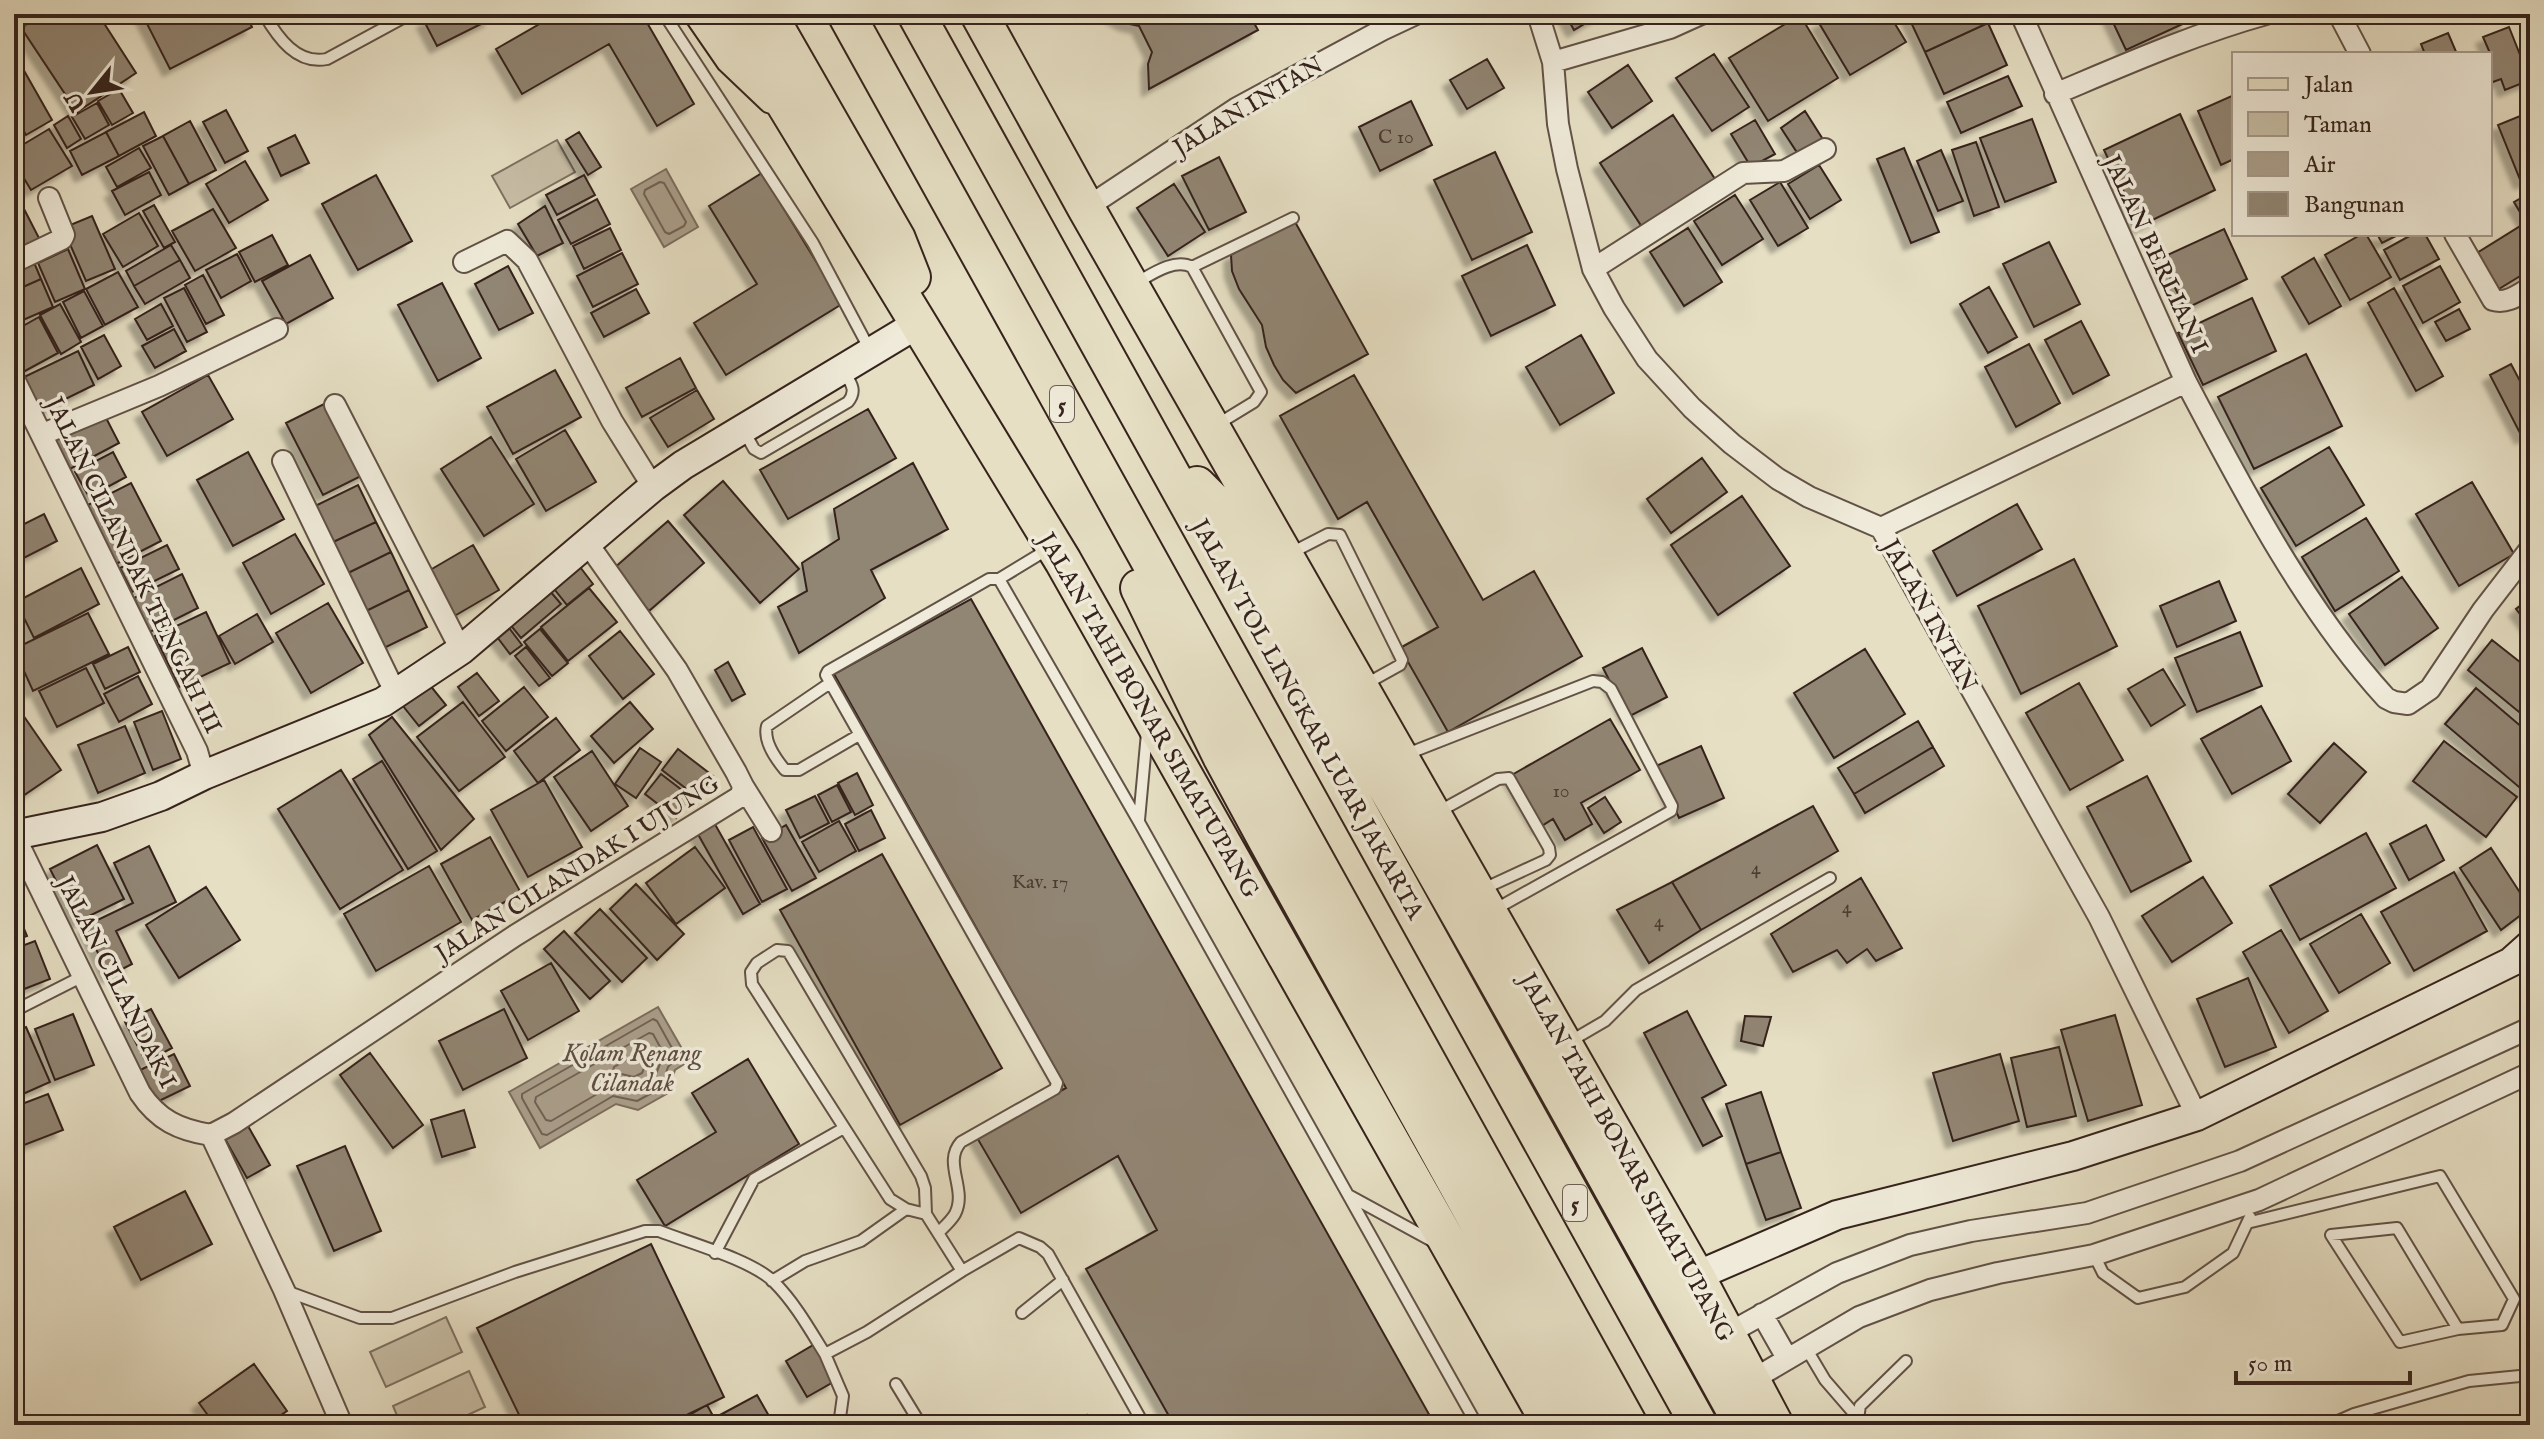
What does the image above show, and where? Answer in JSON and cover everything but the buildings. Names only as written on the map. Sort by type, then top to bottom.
[{"type":"highway","name":"JALAN TAHI BONAR SIMATUPANG","points":[[730,14],[1052,544],[1551,1425]]},
{"type":"highway","points":[[768,14],[897,239],[912,277],[915,317]]},
{"type":"highway","name":"JALAN TOL LINGKAR LUAR JAKARTA","points":[[916,14],[1699,1425]]},
{"type":"highway","name":"JALAN TAHI BONAR SIMATUPANG","points":[[979,14],[1086,208],[1696,1276],[1775,1425]]},
{"type":"highway","name":"5","points":[[846,16],[856,66],[868,77],[885,84],[1629,1425]]},
{"type":"highway","points":[[967,231],[962,251],[965,267],[975,288],[1126,562],[1222,758],[1590,1425]]},
{"type":"highway","points":[[1171,472],[1189,479],[1217,505],[1332,691],[1743,1425]]},
{"type":"main road","points":[[700,14],[731,59],[794,119]]},
{"type":"street","points":[[14,21],[22,14]]},
{"type":"street","name":"JALAN INTAN","points":[[1086,208],[1237,108],[1376,22],[1416,14]]},
{"type":"street","name":"JALAN INTAN","points":[[1538,14],[1553,62],[1558,124],[1567,169],[1593,269],[1614,308],[1647,359],[1714,429],[1778,479],[1809,497],[1881,528],[2084,890],[2197,1116]]},
{"type":"street","points":[[1553,62],[1670,28],[1701,14]]},
{"type":"street","name":"JALAN BERLIAN I","points":[[1881,528],[2186,382],[2021,14]]},
{"type":"street","points":[[2055,94],[2163,49],[2266,14]]},
{"type":"street","points":[[2339,14],[2359,52]]},
{"type":"street","points":[[1593,269],[1743,173],[1784,171],[1825,149]]},
{"type":"street","points":[[14,262],[62,239],[64,235],[49,198]]},
{"type":"street","points":[[2456,236],[2493,300],[2500,302],[2510,299],[2530,288]]},
{"type":"street","points":[[464,262],[507,241],[527,260],[612,421],[653,487]]},
{"type":"street","points":[[14,835],[102,817],[161,796],[204,775],[383,702],[595,553],[653,487],[683,465],[871,352],[915,317]]},
{"type":"street","points":[[43,434],[159,386],[277,329]]},
{"type":"street","name":"JALAN CILANDAK TENGAH III","points":[[14,379],[197,751],[204,775]]},
{"type":"street","points":[[2186,382],[2247,494],[2324,620],[2366,676],[2386,698],[2394,702],[2408,704],[2430,689],[2483,610],[2530,549]]},
{"type":"street","points":[[335,405],[461,650]]},
{"type":"street","points":[[283,461],[396,694]]},
{"type":"street","name":"JALAN CILANDAK I UJUNG","points":[[211,1135],[234,1123],[516,935],[737,801],[743,786],[677,670],[595,553]]},
{"type":"street","points":[[743,786],[771,831]]},
{"type":"street","name":"JALAN CILANDAK I","points":[[14,835],[151,1110],[168,1123],[211,1135]]},
{"type":"street","points":[[1696,1276],[1837,1215],[2073,1156],[2197,1116],[2498,969],[2530,945]]},
{"type":"street","points":[[1727,1334],[1837,1273],[1910,1245],[1971,1231],[2087,1213],[2240,1161],[2530,1028]]},
{"type":"street","points":[[1752,1380],[1859,1317],[1930,1290],[1998,1273],[2094,1255],[2259,1200],[2530,1073]]},
{"type":"street","points":[[211,1135],[284,1290],[342,1425]]},
{"type":"street","points":[[1762,1314],[1787,1358]]},
{"type":"lane","points":[[264,14],[273,30],[293,52],[312,62],[327,59],[410,14]]},
{"type":"lane","points":[[664,14],[813,243],[871,352]]},
{"type":"lane","points":[[1192,267],[1293,218]]},
{"type":"lane","points":[[1131,286],[1171,266],[1181,263],[1192,267],[1261,392],[1254,402],[1212,427]]},
{"type":"lane","points":[[1286,556],[1328,534],[1340,535],[1402,660],[1400,665],[1361,687]]},
{"type":"lane","points":[[938,1233],[954,1217],[960,1196],[952,1156],[955,1148],[1055,1089],[1057,1083],[826,675],[828,671],[1052,544]]},
{"type":"lane","points":[[996,578],[1139,822],[1477,1425]]},
{"type":"lane","points":[[1400,757],[1593,681],[1602,682],[1611,689],[1672,806],[1671,811],[1483,903]]},
{"type":"lane","points":[[830,683],[767,726],[767,739],[778,762],[785,770],[799,770],[859,735]]},
{"type":"lane","points":[[1139,822],[1148,710]]},
{"type":"lane","points":[[1433,815],[1498,779],[1509,778],[1549,848],[1550,855],[1546,860],[1483,903]]},
{"type":"lane","points":[[1564,1045],[1605,1021],[1636,990],[1830,878]]},
{"type":"lane","points":[[926,1214],[906,1209],[890,1199],[752,984],[751,972],[757,963],[777,950],[788,951],[921,1176],[925,1188],[926,1214],[962,1271]]},
{"type":"lane","points":[[14,1011],[83,976]]},
{"type":"lane","points":[[715,1253],[754,1179],[844,1128]]},
{"type":"lane","points":[[2247,1223],[2440,1176],[2514,1299],[2502,1325],[2458,1329],[2400,1342],[2331,1235],[2397,1228],[2458,1329]]},
{"type":"lane","points":[[1346,1193],[1455,1254]]},
{"type":"lane","points":[[2094,1255],[2103,1273],[2138,1298],[2185,1287],[2233,1253],[2259,1200]]},
{"type":"lane","points":[[772,1281],[805,1261],[861,1241],[906,1209]]},
{"type":"lane","points":[[284,1290],[360,1318],[374,1320],[407,1315],[515,1272],[645,1231],[659,1231],[750,1267],[772,1281],[799,1313],[825,1354],[843,1396],[839,1425]]},
{"type":"lane","points":[[825,1354],[867,1332],[1019,1238],[1048,1254],[1144,1425]]},
{"type":"lane","points":[[1022,1313],[1063,1280]]},
{"type":"lane","points":[[1806,1348],[1825,1380],[1857,1421]]},
{"type":"lane","points":[[1857,1421],[1860,1406],[1906,1361]]},
{"type":"lane","points":[[2329,1425],[2354,1414],[2469,1381],[2530,1375]]},
{"type":"lane","points":[[896,1384],[921,1425]]},
{"type":"green space","points":[[557,140],[575,172],[510,208],[492,176]]},
{"type":"green space","points":[[446,1317],[462,1352],[386,1387],[370,1352]]},
{"type":"green space","points":[[469,1371],[485,1407],[446,1425],[401,1425],[393,1406]]},
{"type":"water","points":[[666,169],[698,227],[664,247],[631,189]]},
{"type":"water","name":"Kolam Renang Cilandak","points":[[658,1007],[689,1061],[675,1070],[668,1093],[638,1110],[616,1104],[540,1148],[509,1092]]}]
